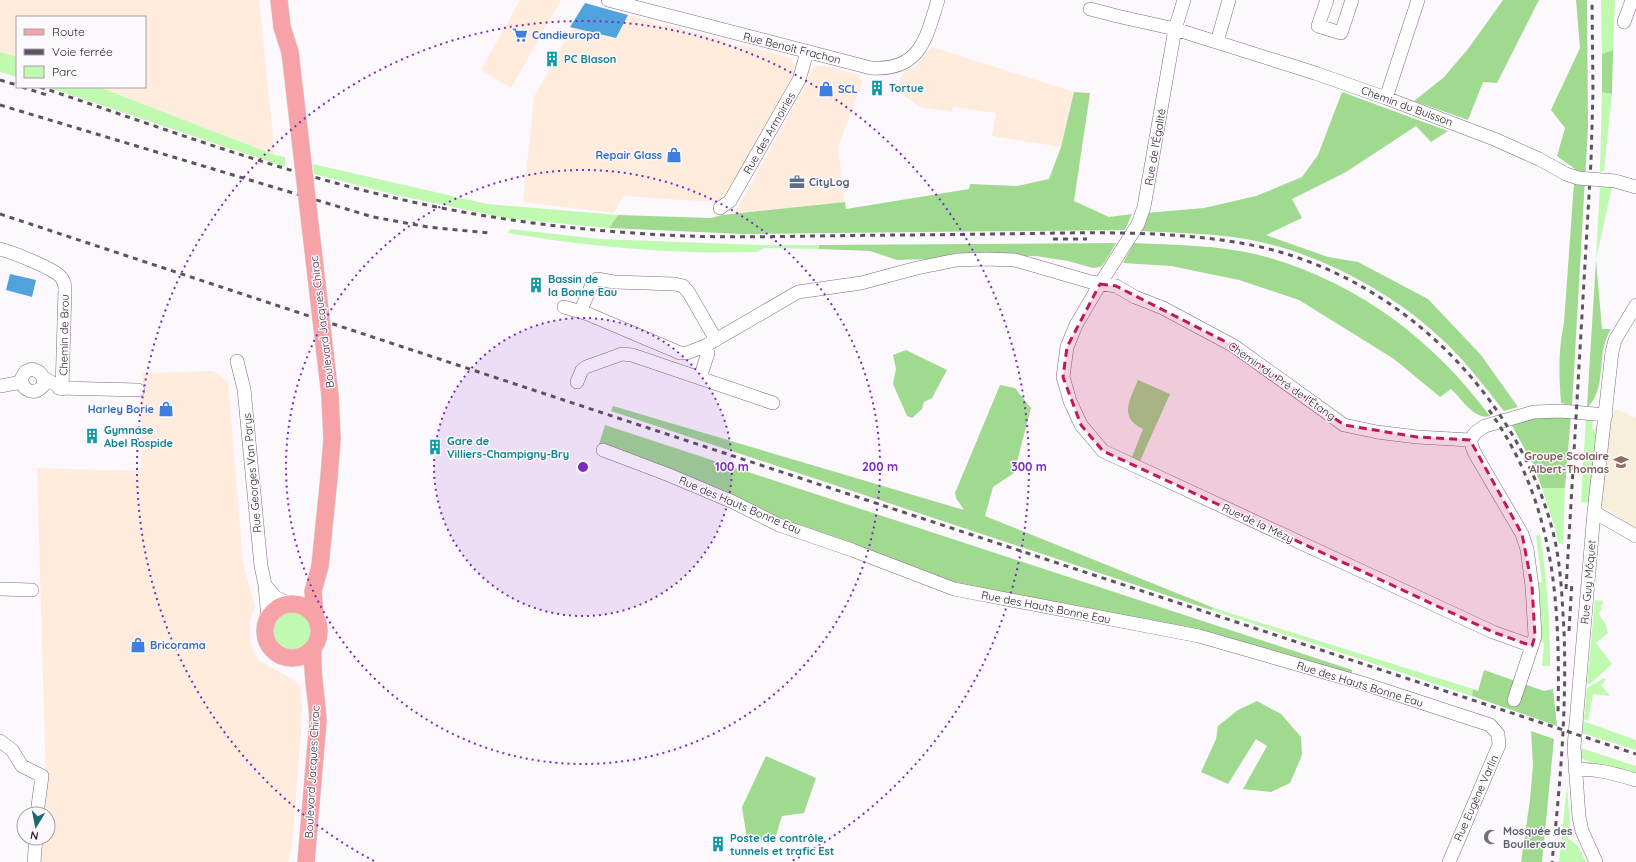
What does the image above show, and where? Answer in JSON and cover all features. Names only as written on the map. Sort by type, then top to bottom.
[{"type":"main road","name":"Boulevard Jacques Chirac","points":[[283,1],[282,27],[290,52],[330,396],[332,439],[320,566],[313,591],[315,616],[320,630],[317,643],[313,649],[312,662],[318,721],[306,862]]},
{"type":"main road","points":[[268,619],[275,610],[282,606],[306,600],[313,591]]},
{"type":"main road","points":[[294,604],[306,607],[315,616]]},
{"type":"main road","name":"Boulevard Jacques Chirac","points":[[268,619],[265,626],[265,634],[269,645],[276,653],[301,666],[313,681]]},
{"type":"main road","points":[[288,658],[301,657],[313,649]]},
{"type":"street","name":"Rue Benoît Frachon","points":[[608,0],[871,68],[892,67],[909,59],[920,50],[926,39],[938,0]]},
{"type":"street","name":"Rue de l'Égalité","points":[[1100,284],[1138,224],[1144,207],[1175,29],[1184,0]]},
{"type":"street","points":[[1217,42],[1229,0]]},
{"type":"street","points":[[1327,0],[1318,26],[1341,33],[1352,0]]},
{"type":"street","points":[[1386,98],[1418,0]]},
{"type":"street","points":[[1624,22],[1632,0]]},
{"type":"street","name":"Chemin du Buisson","points":[[1090,9],[1175,29],[1296,66],[1450,121],[1539,159],[1566,174],[1578,178],[1615,181],[1636,187]]},
{"type":"street","name":"Rue des Armoiries","points":[[720,208],[730,201],[799,80],[807,52]]},
{"type":"street","name":"Chemin de Brou","points":[[0,249],[50,270],[59,276],[63,281],[65,290],[60,389]]},
{"type":"street","name":"Chemin du Pré de l'Étang","points":[[564,307],[580,312],[680,353],[692,352],[711,343],[798,292],[861,282],[957,260],[985,258],[1015,260],[1100,284],[1116,286],[1135,297],[1163,308],[1234,346],[1344,426],[1417,437],[1470,440]]},
{"type":"street","points":[[580,312],[593,282],[597,279],[614,282],[675,284],[683,286],[689,292],[711,343],[700,378]]},
{"type":"street","name":"Rue de la Mézy","points":[[1100,284],[1076,325],[1067,347],[1063,377],[1070,401],[1081,425],[1103,451],[1493,632],[1532,646]]},
{"type":"street","name":"Rue Guy Môquet","points":[[1596,862],[1582,831],[1579,817],[1575,770],[1574,728],[1594,512],[1612,352],[1615,340],[1636,305]]},
{"type":"street","points":[[637,356],[644,338]]},
{"type":"street","points":[[577,382],[579,376],[586,367],[622,354],[637,356],[773,403]]},
{"type":"street","name":"Rue Georges Van Parys","points":[[237,361],[244,389],[261,566],[265,585],[268,619]]},
{"type":"street","points":[[60,389],[58,386],[44,378],[40,372],[32,369],[25,372],[23,375],[22,382],[29,391],[54,392],[60,389],[138,390]]},
{"type":"street","points":[[37,391],[42,386],[44,378]]},
{"type":"street","points":[[0,386],[22,382]]},
{"type":"street","points":[[1514,700],[1535,636],[1532,586],[1527,549],[1522,534],[1474,452],[1470,440],[1480,429],[1485,426],[1534,412],[1561,411],[1606,414]]},
{"type":"street","name":"Rue des Hauts Bonne Eau","points":[[603,450],[705,490],[779,525],[852,550],[954,589],[1199,636],[1362,683],[1452,711],[1490,725],[1498,734]]},
{"type":"street","points":[[1594,512],[1636,536]]},
{"type":"street","points":[[265,585],[275,597],[294,604]]},
{"type":"street","points":[[0,589],[32,590]]},
{"type":"street","name":"Rue Eugène Varlin","points":[[1448,862],[1494,758],[1499,745],[1498,734]]},
{"type":"street","points":[[0,741],[12,750],[22,766],[42,776],[38,806]]},
{"type":"street","points":[[1575,770],[1605,772],[1636,780]]},
{"type":"street","points":[[34,862],[35,846]]},
{"type":"highlighted area","points":[[1100,284],[1116,286],[1234,346],[1344,425],[1417,437],[1470,440],[1522,534],[1532,586],[1535,636],[1532,646],[1493,632],[1103,451],[1081,425],[1070,401],[1063,377],[1067,347]]},
{"type":"shaded area","points":[[0,0],[259,0],[275,155],[102,88],[146,88],[146,16],[16,16],[16,57],[0,52]]},
{"type":"shaded area","points":[[520,0],[561,0],[511,88],[481,70]]},
{"type":"shaded area","points":[[628,15],[653,22],[653,24],[665,25],[723,40],[724,43],[735,46],[737,44],[790,58],[795,66],[793,75],[761,133],[759,132],[758,134],[760,135],[726,196],[717,202],[623,196],[614,213],[523,202],[534,97],[571,30],[569,28],[616,38]]},
{"type":"shaded area","points":[[932,47],[1074,92],[1061,147],[992,136],[996,113],[953,107],[952,112],[920,107],[904,96],[899,87],[901,77],[906,70],[916,66]]},
{"type":"shaded area","points":[[817,66],[824,66],[860,75],[859,79],[863,80],[838,147],[845,202],[734,214],[806,84],[810,71]]},
{"type":"shaded area","points":[[213,371],[228,381],[243,563],[255,607],[249,624],[251,645],[258,660],[294,680],[300,686],[301,691],[301,731],[292,844],[288,862],[40,862],[41,846],[56,846],[56,806],[44,806],[46,781],[37,468],[141,471],[142,373]]},
{"type":"shaded area","name":"Groupe Scolaire Albert-Thomas","points":[[1611,409],[1621,411],[1636,418],[1636,527],[1601,506]]},
{"type":"green space","points":[[1503,0],[1539,0],[1497,83],[1483,82],[1468,120],[1414,101],[1443,78],[1468,49]]},
{"type":"green space","points":[[1576,0],[1587,0],[1588,127],[1572,405],[1561,403],[1560,363],[1575,169],[1557,156],[1565,128],[1551,110],[1580,48]]},
{"type":"green space","points":[[1601,0],[1615,0],[1613,50],[1602,54]]},
{"type":"green space","points":[[1613,50],[1612,94],[1602,92],[1602,54]]},
{"type":"green space","points":[[0,52],[16,57],[16,77],[0,72]]},
{"type":"green space","points":[[50,88],[102,88],[275,155],[285,157],[285,167]]},
{"type":"green space","points":[[1074,92],[1090,93],[1074,201],[1109,217],[1132,214],[1125,230],[743,234],[609,228],[618,215],[711,218],[722,215],[845,202],[846,209],[969,189],[970,184],[1017,186],[1049,179],[1061,147]]},
{"type":"green space","points":[[1342,92],[1448,131],[1431,142],[1416,126],[1346,172],[1292,199],[1302,218],[1266,235],[1328,257],[1358,262],[1428,299],[1481,355],[1518,407],[1504,411],[1462,360],[1427,326],[1381,293],[1356,278],[1331,266],[1278,246],[1251,240],[1210,235],[1140,231],[1146,213],[1204,208],[1256,196],[1302,177],[1318,155]]},
{"type":"green space","points":[[1602,92],[1612,94],[1604,171],[1600,172]]},
{"type":"green space","points":[[313,164],[487,204],[618,215],[609,228],[504,218],[396,195],[314,174]]},
{"type":"green space","points":[[1600,185],[1612,186],[1596,260]]},
{"type":"green space","points":[[510,229],[599,239],[761,245],[819,245],[819,249],[764,248],[757,252],[644,250],[576,243],[508,233]]},
{"type":"green space","points":[[1116,243],[1105,262],[1100,267],[1093,268],[1068,261],[1036,256],[897,260],[870,251],[819,249],[819,245]]},
{"type":"green space","points":[[1134,243],[1195,246],[1240,251],[1291,265],[1324,278],[1387,314],[1415,336],[1467,387],[1490,416],[1484,417],[1474,412],[1451,389],[1440,397],[1394,359],[1299,300],[1239,280],[1171,266],[1123,263]]},
{"type":"green space","points":[[1596,260],[1602,329],[1611,329],[1603,349],[1598,388],[1595,397],[1589,406],[1587,406]]},
{"type":"green space","points":[[906,350],[947,370],[932,398],[924,402],[922,409],[912,418],[907,416],[893,384],[896,369],[893,355]]},
{"type":"green space","points":[[1138,380],[1170,394],[1140,461],[1132,457],[1143,429],[1135,424],[1128,413],[1129,401]]},
{"type":"green space","points":[[1000,385],[1015,388],[1031,408],[1014,473],[993,487],[985,516],[1214,608],[1211,610],[611,411],[613,406],[964,510],[956,498],[955,493]]},
{"type":"green space","points":[[1571,415],[1565,488],[1542,488],[1533,464],[1510,422],[1538,416]]},
{"type":"green space","points":[[1586,417],[1589,417],[1593,421],[1592,429],[1596,430],[1589,503],[1581,502]]},
{"type":"green space","points":[[605,425],[1352,670],[1351,678],[1176,626],[957,591],[773,522],[599,444]]},
{"type":"green space","points":[[1542,488],[1565,488],[1563,544],[1558,543],[1556,531]]},
{"type":"green space","points":[[1540,534],[1548,600],[1550,666],[1542,666],[1544,643],[1540,641],[1535,584],[1542,582],[1536,536]]},
{"type":"green space","points":[[1595,600],[1602,601],[1604,603],[1600,606],[1602,609],[1598,613],[1605,623],[1608,633],[1596,643],[1612,664],[1590,684],[1587,683]]},
{"type":"green space","points":[[1214,608],[1473,689],[1472,696],[1211,610]]},
{"type":"green space","points":[[288,612],[296,612],[303,615],[309,621],[312,632],[309,643],[303,649],[296,652],[288,652],[281,649],[275,643],[272,636],[272,628],[275,621],[281,615]]},
{"type":"green space","points":[[1484,670],[1544,691],[1553,689],[1557,726],[1472,696],[1473,689],[1478,691]]},
{"type":"green space","points":[[1604,678],[1606,680],[1601,685],[1610,696],[1593,694],[1588,721],[1584,719],[1587,688]]},
{"type":"green space","points":[[1257,701],[1281,714],[1301,737],[1302,755],[1290,783],[1271,792],[1243,789],[1267,746],[1256,739],[1228,784],[1201,772],[1216,739],[1218,726],[1238,710]]},
{"type":"green space","points":[[1583,721],[1636,740],[1636,750],[1582,733]]},
{"type":"green space","points":[[1531,731],[1554,739],[1542,862],[1521,862],[1530,800],[1533,765]]},
{"type":"green space","points":[[1581,748],[1636,766],[1636,775],[1584,760],[1581,757]]},
{"type":"green space","points":[[766,756],[816,778],[804,813],[782,816],[774,842],[747,839],[742,807]]},
{"type":"green space","points":[[1567,786],[1570,822],[1568,838],[1578,846],[1586,862],[1559,862]]},
{"type":"water","points":[[585,3],[628,15],[616,38],[570,27]]},
{"type":"water","points":[[10,274],[36,280],[32,297],[6,290]]},
{"type":"railway","points":[[1566,589],[1591,161],[1593,92],[1592,0]]},
{"type":"railway","points":[[0,80],[16,85]]},
{"type":"railway","points":[[25,88],[47,95]]},
{"type":"railway","points":[[43,88],[202,142],[325,180],[432,206],[532,223],[656,235],[702,236],[769,237],[1089,233],[1184,236],[1215,239],[1271,249],[1318,265],[1342,276],[1364,288],[1406,315],[1447,351],[1468,373],[1487,397],[1520,448],[1544,503],[1556,544],[1562,594],[1565,660],[1564,718],[1558,805],[1552,862]]},
{"type":"railway","points":[[0,105],[373,217],[428,227],[489,233]]},
{"type":"railway","points":[[0,214],[1636,754]]},
{"type":"railway","points":[[1053,239],[1087,239]]},
{"type":"railway","points":[[1489,410],[1511,446],[1528,482],[1541,519],[1555,594],[1558,714]]},
{"type":"railway","points":[[1569,631],[1572,581]]},
{"type":"place","name":"Candieuropa","points":[[520,35]]},
{"type":"place","name":"PC Blason","points":[[552,59]]},
{"type":"place","name":"Tortue","points":[[877,88]]},
{"type":"place","name":"SCL","points":[[826,89]]},
{"type":"place","name":"Repair Glass","points":[[674,155]]},
{"type":"place","name":"CityLog","points":[[797,182]]},
{"type":"place","name":"Bassin de la Bonne Eau","points":[[536,285]]},
{"type":"place","name":"Harley Borie","points":[[166,409]]},
{"type":"place","name":"Gymnase Abel Rospide","points":[[92,436]]},
{"type":"place","name":"Gare de Villiers-Champigny-Bry","points":[[435,447]]},
{"type":"place","name":"Groupe Scolaire Albert-Thomas","points":[[1621,462]]},
{"type":"place","name":"Bricorama","points":[[138,645]]},
{"type":"place","name":"Mosquée des Boullereaux","points":[[1491,837]]},
{"type":"place","name":"Poste de contrôle tunnels et trafic Est","points":[[718,844]]}]
